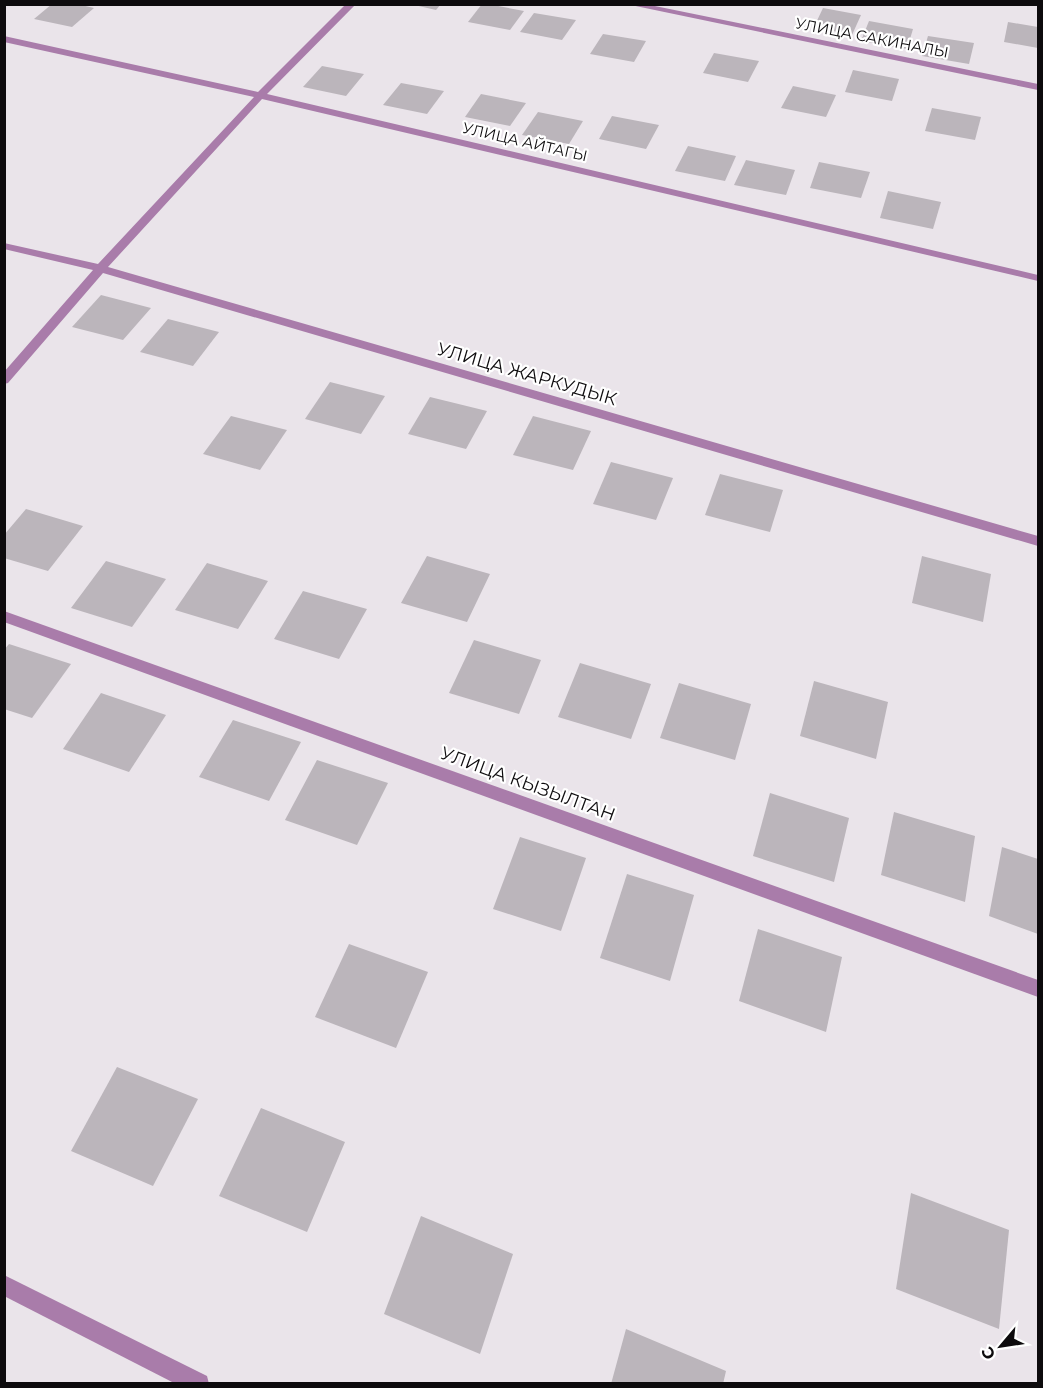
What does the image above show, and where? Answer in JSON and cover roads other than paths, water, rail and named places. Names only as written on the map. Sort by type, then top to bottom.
[{"type":"street","points":[[4,380],[99,268],[259,95],[352,4]]},
{"type":"street","name":"УЛИЦА САКИНАЛЫ","points":[[630,4],[1038,87]]},
{"type":"street","name":"УЛИЦА АЙТАГЫ","points":[[4,39],[259,95],[1038,278]]},
{"type":"street","name":"УЛИЦА ЖАРКУДЫК","points":[[4,246],[99,268],[1038,541]]},
{"type":"street","name":"УЛИЦА КЫЗЫЛТАН","points":[[4,616],[1038,989]]},
{"type":"street","points":[[4,1285],[199,1383]]}]
